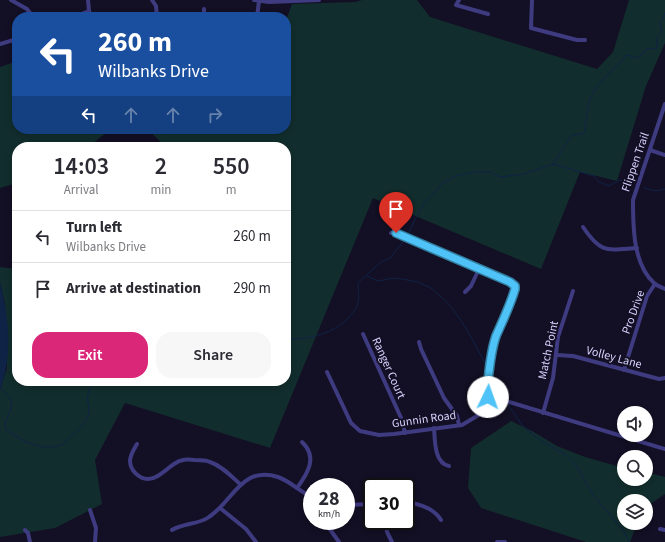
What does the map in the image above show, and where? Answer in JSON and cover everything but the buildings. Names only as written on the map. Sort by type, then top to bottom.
[{"type":"street","points":[[11,0],[29,12]]},
{"type":"street","points":[[88,0],[88,12]]},
{"type":"street","points":[[152,0],[156,6],[157,12]]},
{"type":"street","points":[[254,0],[294,2],[319,0]]},
{"type":"street","points":[[459,0],[456,5],[488,14]]},
{"type":"street","points":[[532,0],[531,28],[577,40],[585,40]]},
{"type":"street","points":[[258,12],[259,1]]},
{"type":"street","points":[[0,44],[12,40]]},
{"type":"street","name":"Flippen Trail","points":[[665,104],[633,200],[633,216],[638,259],[642,269],[654,284],[665,289]]},
{"type":"street","points":[[650,150],[665,155]]},
{"type":"street","points":[[583,227],[591,239],[599,246],[611,250],[637,248]]},
{"type":"street","points":[[391,233],[396,233],[510,282],[515,286],[508,311],[496,336],[493,347],[487,391],[491,402],[495,400],[506,401],[665,449]]},
{"type":"street","points":[[465,292],[472,286],[479,269]]},
{"type":"street","name":"Pro Drive","points":[[624,370],[647,296],[654,284]]},
{"type":"street","name":"Match Point","points":[[542,412],[553,378],[558,337],[573,291]]},
{"type":"street","name":"Ranger Court","points":[[363,334],[402,420],[405,433]]},
{"type":"street","points":[[419,342],[444,398],[457,416],[459,425]]},
{"type":"street","name":"Volley Lane","points":[[557,355],[573,356],[659,379],[665,378]]},
{"type":"street","name":"Gunnin Road","points":[[327,372],[351,423],[355,428],[360,431],[379,435],[405,433],[459,425],[470,421],[477,416],[491,402]]},
{"type":"street","points":[[434,428],[437,454],[441,462],[446,466],[449,466]]},
{"type":"street","points":[[298,488],[309,469],[310,460],[307,447],[302,442]]},
{"type":"street","points":[[137,444],[131,455],[130,462],[132,469],[142,478],[155,478],[179,461],[184,459],[192,459],[211,462],[221,468],[240,484]]},
{"type":"street","points":[[172,530],[177,526],[202,521],[208,518],[220,508],[240,484],[254,476],[271,475],[279,477],[303,491]]},
{"type":"street","points":[[415,504],[437,513],[441,520]]},
{"type":"street","points":[[220,508],[246,529],[256,542]]},
{"type":"street","points":[[90,510],[94,517],[96,528],[94,542]]},
{"type":"street","points":[[25,530],[28,534],[30,542]]},
{"type":"street","points":[[331,530],[339,542]]},
{"type":"street","points":[[388,530],[392,542]]},
{"type":"street","points":[[497,542],[505,542]]},
{"type":"green space","points":[[362,0],[417,0],[430,17],[597,69],[613,52],[629,0],[665,0],[665,43],[646,86],[617,181],[580,172],[541,269],[373,198],[270,448],[125,403],[95,460],[102,504],[55,528],[0,537],[0,390],[7,368],[5,304],[0,283],[0,267],[12,268],[12,386],[291,386],[291,142],[161,142],[152,134],[291,134],[291,12],[289,12],[292,4],[355,2]]},
{"type":"green space","points":[[12,63],[12,134],[105,134],[94,142],[12,142],[12,184],[0,188],[0,67]]},
{"type":"green space","points":[[511,421],[534,432],[557,446],[585,457],[617,466],[617,486],[653,486],[653,474],[665,477],[665,494],[653,502],[653,494],[617,494],[617,530],[635,530],[630,542],[586,542],[481,508],[468,488],[471,448]]},
{"type":"water","points":[[0,283],[6,310],[8,350],[7,363],[0,390]]},
{"type":"waterway","points":[[409,233],[424,204],[442,184],[455,176],[475,172],[491,172],[500,177],[524,174],[553,164],[572,135],[582,134],[585,131],[587,109],[594,91],[604,78],[627,55],[638,58],[645,50],[657,48],[657,38],[662,32],[660,24],[665,13]]},
{"type":"waterway","points":[[553,164],[594,176],[599,182],[609,186],[620,180],[633,184]]},
{"type":"waterway","points":[[644,188],[656,191],[665,189]]},
{"type":"waterway","points":[[291,339],[306,338],[325,333],[343,323],[356,308],[358,299],[358,283],[381,262],[390,258],[404,241]]},
{"type":"waterway","points":[[367,276],[378,281],[394,278],[402,279],[418,282],[431,288],[447,302],[458,316],[488,369]]},
{"type":"waterway","points":[[491,373],[505,399]]},
{"type":"waterway","points":[[0,388],[9,397],[12,404],[5,425],[6,429],[24,441],[39,446],[54,447],[66,441],[86,421],[89,409],[88,396],[91,386]]},
{"type":"waterway","points":[[507,403],[521,424],[527,430],[543,442],[565,454],[576,465],[593,495],[623,530],[629,542]]},
{"type":"route","points":[[396,233],[510,282],[515,286],[508,311],[496,336],[493,347],[487,391],[488,397]]}]
